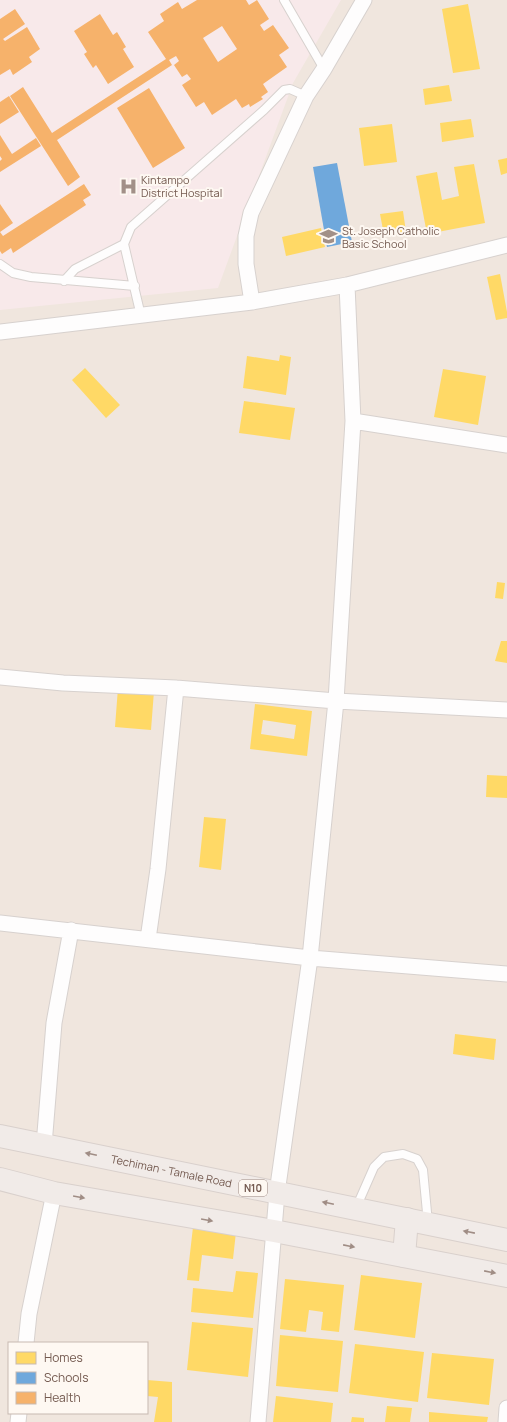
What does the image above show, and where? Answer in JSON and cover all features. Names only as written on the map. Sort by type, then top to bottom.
[{"type":"highway","name":"Techiman - Tamale Road","points":[[0,1136],[56,1146],[507,1240]]},
{"type":"highway","points":[[0,1179],[54,1193],[274,1231],[507,1276]]},
{"type":"highway","points":[[404,1256],[417,1222]]},
{"type":"street","points":[[252,302],[246,264],[246,236],[251,213],[306,96],[364,0]]},
{"type":"street","points":[[0,332],[252,302],[347,285],[507,245]]},
{"type":"street","points":[[258,1422],[277,1193],[310,958],[336,701],[353,421],[347,285]]},
{"type":"street","points":[[353,421],[507,445]]},
{"type":"street","points":[[0,677],[63,683],[176,688],[336,701],[507,710]]},
{"type":"street","points":[[148,939],[158,869],[176,688]]},
{"type":"street","points":[[0,923],[310,958],[507,974]]},
{"type":"street","points":[[44,1145],[54,1023],[71,930]]},
{"type":"street","points":[[26,1342],[30,1314],[54,1193]]},
{"type":"street","points":[[506,1422],[507,1408]]},
{"type":"lane","points":[[284,0],[324,68]]},
{"type":"lane","points":[[141,316],[124,244],[131,227],[258,115],[284,90],[290,89],[306,96]]},
{"type":"lane","points":[[64,281],[75,269],[124,244]]},
{"type":"lane","points":[[0,264],[13,273],[31,277],[135,286]]},
{"type":"lane","points":[[356,1209],[374,1168],[384,1157],[403,1154],[417,1159],[423,1170],[417,1222]]},
{"type":"shaded area","points":[[0,0],[507,0],[507,1422],[0,1422]]},
{"type":"shaded area","name":"Kintampo District Hospital","points":[[0,0],[341,0],[293,83],[218,288],[0,310]]},
{"type":"building: Homes","points":[[468,4],[480,69],[453,73],[442,9]]},
{"type":"building: Homes","points":[[449,85],[452,101],[425,105],[423,89]]},
{"type":"building: Homes","points":[[471,119],[474,137],[442,142],[440,123]]},
{"type":"building: Homes","points":[[392,124],[397,162],[364,166],[359,128]]},
{"type":"building: Homes","points":[[507,158],[507,173],[501,175],[498,160]]},
{"type":"building: Homes","points":[[474,164],[485,223],[427,234],[416,176],[437,172],[442,200],[459,196],[454,167]]},
{"type":"building: Homes","points":[[403,211],[406,232],[384,235],[380,214]]},
{"type":"building: Homes","points":[[321,228],[325,247],[286,256],[282,237]]},
{"type":"building: Homes","points":[[500,274],[507,318],[496,320],[487,277]]},
{"type":"building: Homes","points":[[280,355],[291,357],[286,395],[243,388],[247,356],[279,361]]},
{"type":"building: Homes","points":[[85,368],[120,405],[106,418],[72,380]]},
{"type":"building: Homes","points":[[443,369],[486,376],[478,425],[434,417]]},
{"type":"building: Homes","points":[[244,401],[295,408],[290,440],[239,433]]},
{"type":"building: Homes","points":[[497,582],[505,583],[503,599],[495,598]]},
{"type":"building: Homes","points":[[501,641],[507,641],[507,663],[495,661]]},
{"type":"building: Homes","points":[[118,688],[154,691],[151,730],[115,727]]},
{"type":"building: Homes","points":[[255,704],[312,711],[307,756],[250,749]],"holes":[[[263,720],[296,725],[294,739],[261,734]]]},
{"type":"building: Homes","points":[[487,775],[507,776],[507,798],[486,797]]},
{"type":"building: Homes","points":[[204,817],[226,819],[221,870],[199,867]]},
{"type":"building: Homes","points":[[455,1034],[496,1039],[494,1060],[453,1054]]},
{"type":"building: Homes","points":[[193,1227],[236,1232],[233,1259],[202,1255],[199,1281],[187,1280]]},
{"type":"building: Homes","points":[[236,1271],[258,1273],[253,1318],[191,1312],[193,1288],[233,1292]]},
{"type":"building: Homes","points":[[361,1275],[422,1283],[415,1338],[354,1330]]},
{"type":"building: Homes","points":[[285,1279],[344,1285],[339,1332],[321,1330],[323,1312],[309,1310],[306,1332],[280,1329]]},
{"type":"building: Homes","points":[[192,1322],[253,1328],[248,1377],[187,1370]]},
{"type":"building: Homes","points":[[280,1335],[343,1341],[338,1392],[276,1386]]},
{"type":"building: Homes","points":[[355,1344],[424,1352],[418,1402],[349,1393]]},
{"type":"building: Homes","points":[[432,1353],[494,1359],[489,1405],[427,1398]]},
{"type":"building: Homes","points":[[148,1380],[172,1382],[172,1422],[154,1422],[158,1397],[148,1396]]},
{"type":"building: Homes","points":[[276,1396],[333,1403],[331,1422],[273,1422]]},
{"type":"building: Homes","points":[[387,1406],[412,1408],[410,1422],[385,1422]]},
{"type":"building: Homes","points":[[429,1412],[488,1417],[487,1422],[429,1422]]},
{"type":"building: Homes","points":[[352,1417],[364,1418],[364,1422],[351,1422]]},
{"type":"building: Schools","points":[[337,163],[352,242],[327,247],[313,167]]},
{"type":"building: Health","points":[[197,0],[246,0],[249,5],[257,0],[269,19],[260,25],[264,31],[273,25],[289,48],[279,55],[287,67],[263,84],[268,92],[261,97],[263,99],[250,107],[249,104],[242,108],[236,99],[212,115],[204,102],[196,107],[182,85],[191,79],[187,74],[182,77],[174,65],[179,61],[176,56],[169,60],[172,65],[57,140],[80,177],[68,186],[10,96],[23,87],[52,133],[166,59],[148,32],[164,21],[160,14],[178,2],[182,9]],"holes":[[[222,26],[237,49],[218,62],[203,38]]]},
{"type":"building: Health","points":[[15,9],[25,24],[3,39],[5,41],[27,27],[40,49],[29,57],[32,62],[13,75],[10,69],[0,75],[0,19]]},
{"type":"building: Health","points":[[100,14],[113,35],[117,32],[126,47],[123,49],[134,67],[108,84],[96,65],[93,68],[84,54],[87,52],[74,31]]},
{"type":"building: Health","points":[[149,88],[185,148],[153,168],[117,108]]},
{"type":"building: Health","points":[[9,96],[19,112],[0,124],[0,102]]},
{"type":"building: Health","points":[[0,135],[12,154],[36,138],[41,146],[0,172],[0,161],[2,159],[0,156]]},
{"type":"building: Health","points":[[84,184],[91,195],[83,200],[86,205],[13,253],[11,248],[2,254],[0,251],[0,232],[3,236]]},
{"type":"building: Health","points":[[0,204],[13,223],[0,232]]},
{"type":"place","name":"Kintampo District Hospital","points":[[128,186]]},
{"type":"place","name":"St. Joseph Catholic Basic School","points":[[329,237]]}]
